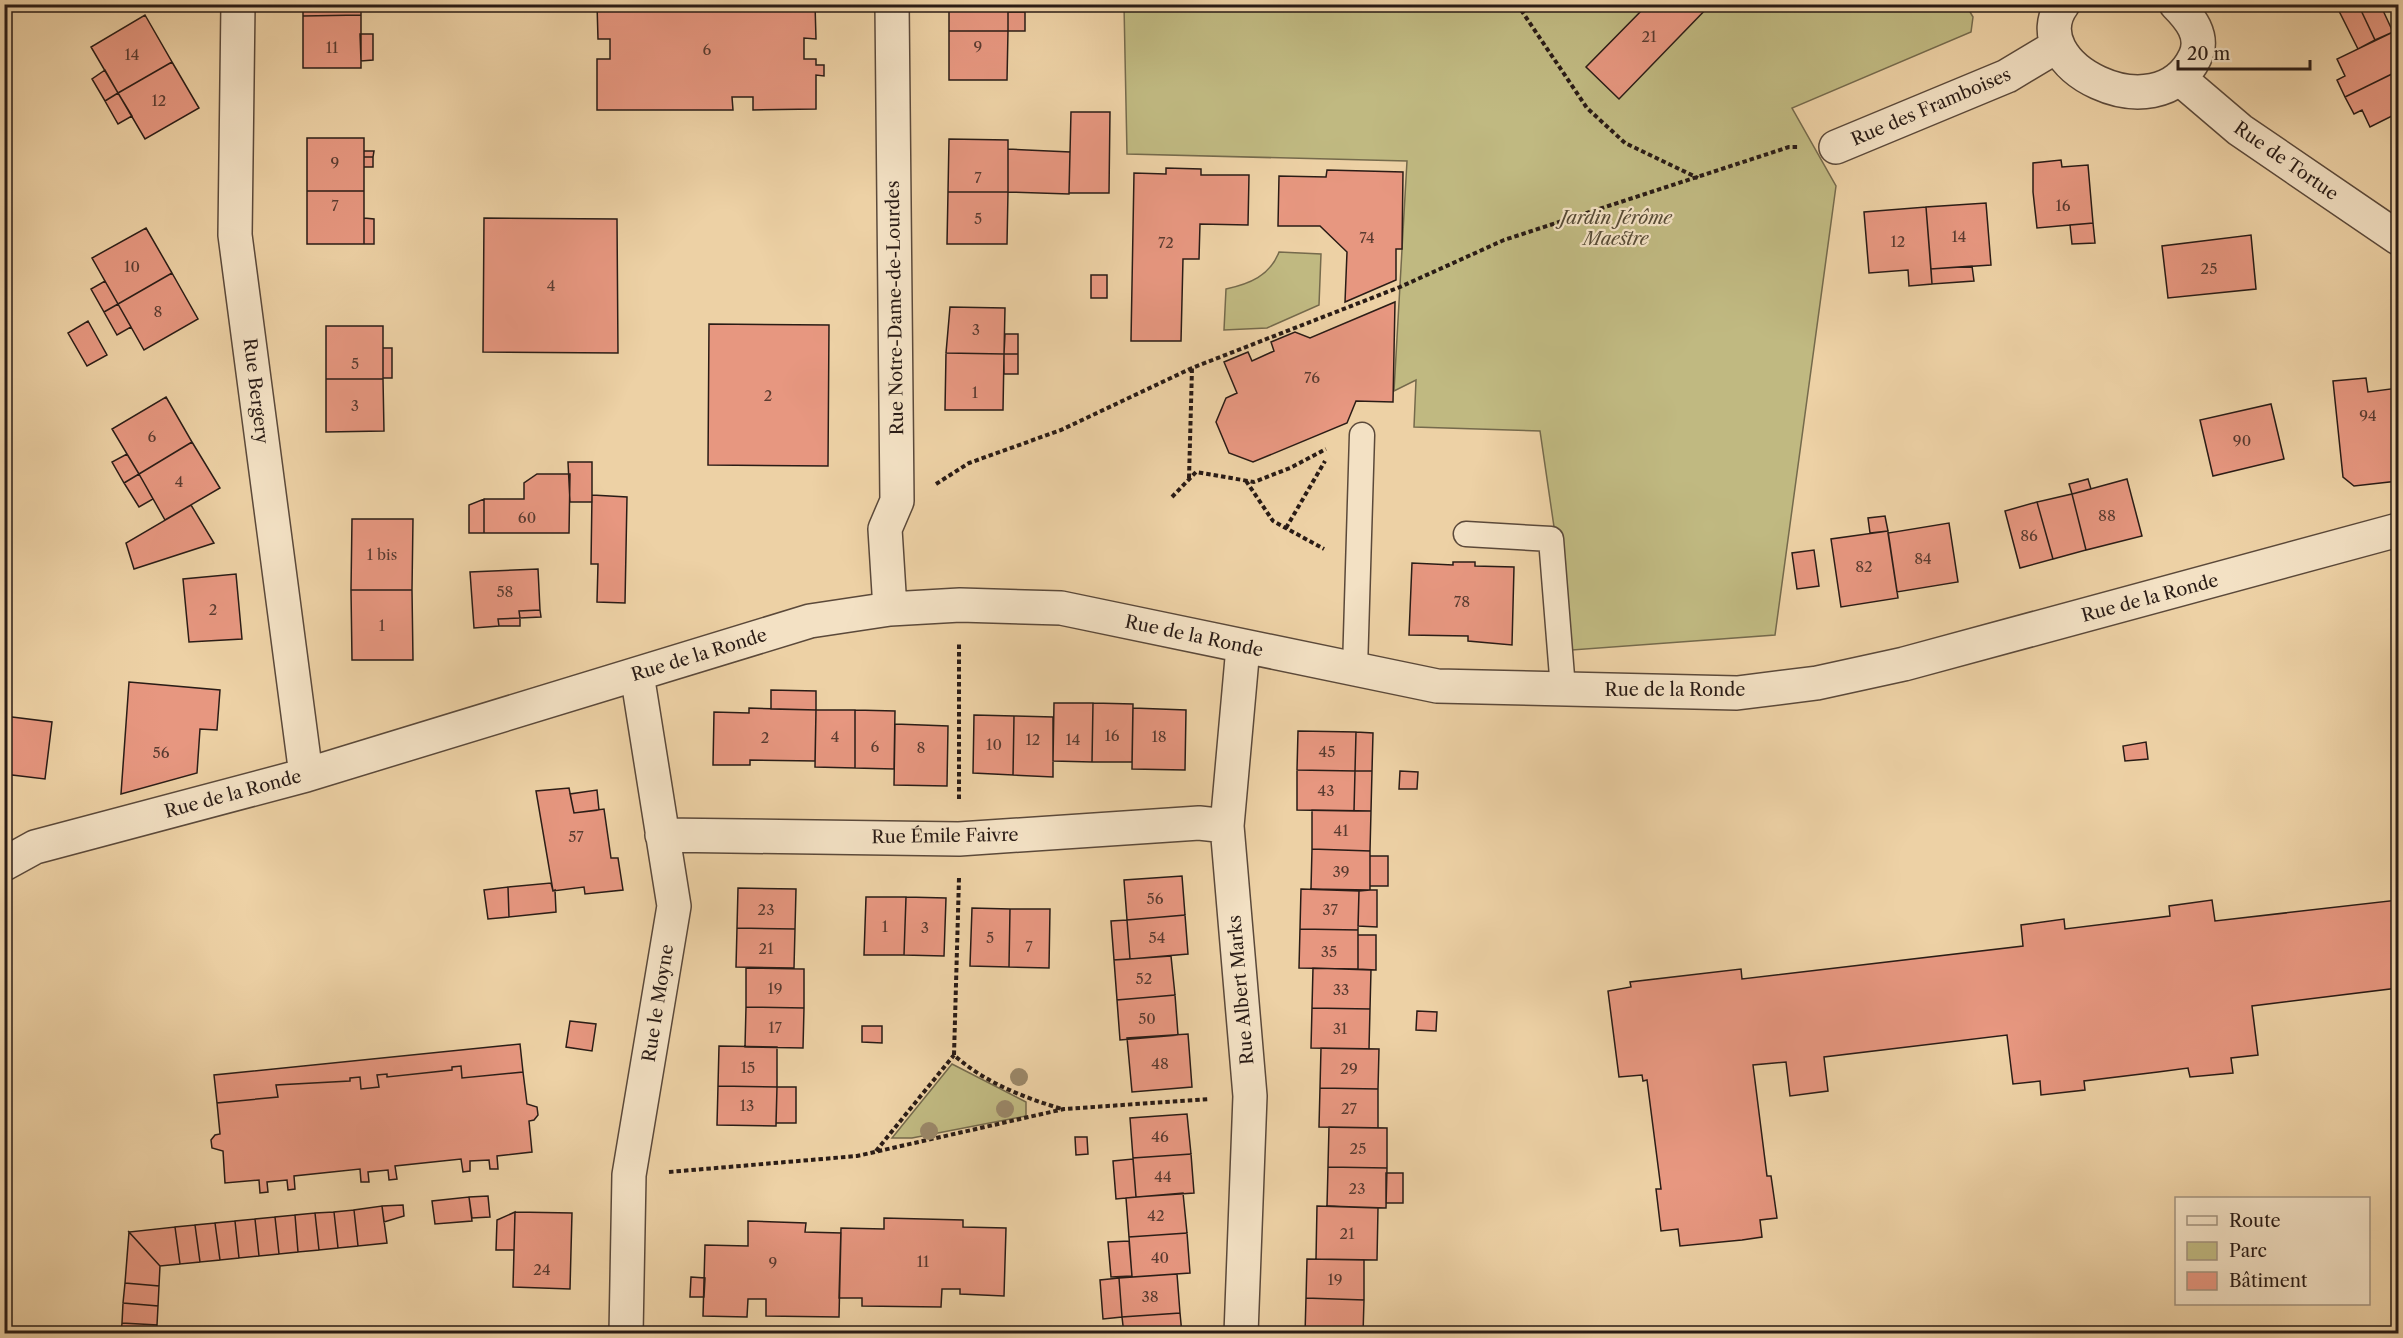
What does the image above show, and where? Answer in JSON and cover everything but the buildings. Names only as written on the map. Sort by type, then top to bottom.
[{"type":"street","name":"Rue Bergery","points":[[238,4],[235,235],[306,775]]},
{"type":"street","name":"Rue Notre-Dame-de-Lourdes","points":[[890,609],[885,530],[897,501],[892,4]]},
{"type":"street","points":[[2063,4],[2057,12],[2052,30],[2057,46],[2083,73],[2098,83],[2129,92],[2163,89],[2190,67],[2198,51],[2198,33],[2188,15],[2176,4]]},
{"type":"street","name":"Rue des Framboises","points":[[1836,147],[2007,76],[2057,46]]},
{"type":"street","name":"Rue de Tortue","points":[[2179,78],[2240,130],[2398,238]]},
{"type":"street","name":"Rue de la Ronde","points":[[4,864],[35,848],[306,775],[810,621],[890,609],[960,605],[1061,608],[1437,686],[1737,693],[1816,683],[1904,664],[2398,530]]},
{"type":"street","name":"Rue Albert Marks","points":[[1241,1334],[1250,1096],[1227,826],[1243,647]]},
{"type":"street","name":"Rue le Moyne","points":[[626,1334],[629,1175],[674,906],[637,674]]},
{"type":"street","name":"Rue Émile Faivre","points":[[662,835],[958,839],[1199,823],[1227,826]]},
{"type":"lane","points":[[1355,669],[1362,435]]},
{"type":"lane","points":[[1466,534],[1551,539],[1563,689]]},
{"type":"path","points":[[1517,4],[1587,108],[1624,143],[1699,178]]},
{"type":"path","points":[[897,501],[922,493],[969,463],[1061,430],[1192,368],[1400,287],[1504,240],[1790,147],[1836,147]]},
{"type":"path","points":[[1189,479],[1192,368]]},
{"type":"path","points":[[1172,497],[1196,472],[1254,482],[1290,468],[1334,445],[1286,528]]},
{"type":"path","points":[[1246,480],[1273,521],[1317,548],[1359,560]]},
{"type":"path","points":[[876,1152],[954,1054],[959,923],[960,605]]},
{"type":"path","points":[[954,1054],[971,1070],[1026,1098],[1064,1109]]},
{"type":"path","points":[[629,1175],[857,1156],[1064,1109],[1250,1096]]},
{"type":"green space","name":"Jardin Jérôme Maestre","points":[[1124,5],[1966,5],[1973,17],[1971,32],[1792,108],[1836,186],[1775,635],[1572,650],[1540,431],[1414,427],[1416,380],[1394,391],[1407,161],[1127,154]]},
{"type":"green space","points":[[1279,252],[1321,254],[1319,305],[1267,328],[1224,330],[1226,289],[1258,278],[1270,267]]},
{"type":"green space","points":[[952,1064],[1026,1102],[1026,1116],[912,1138],[892,1138]]}]
